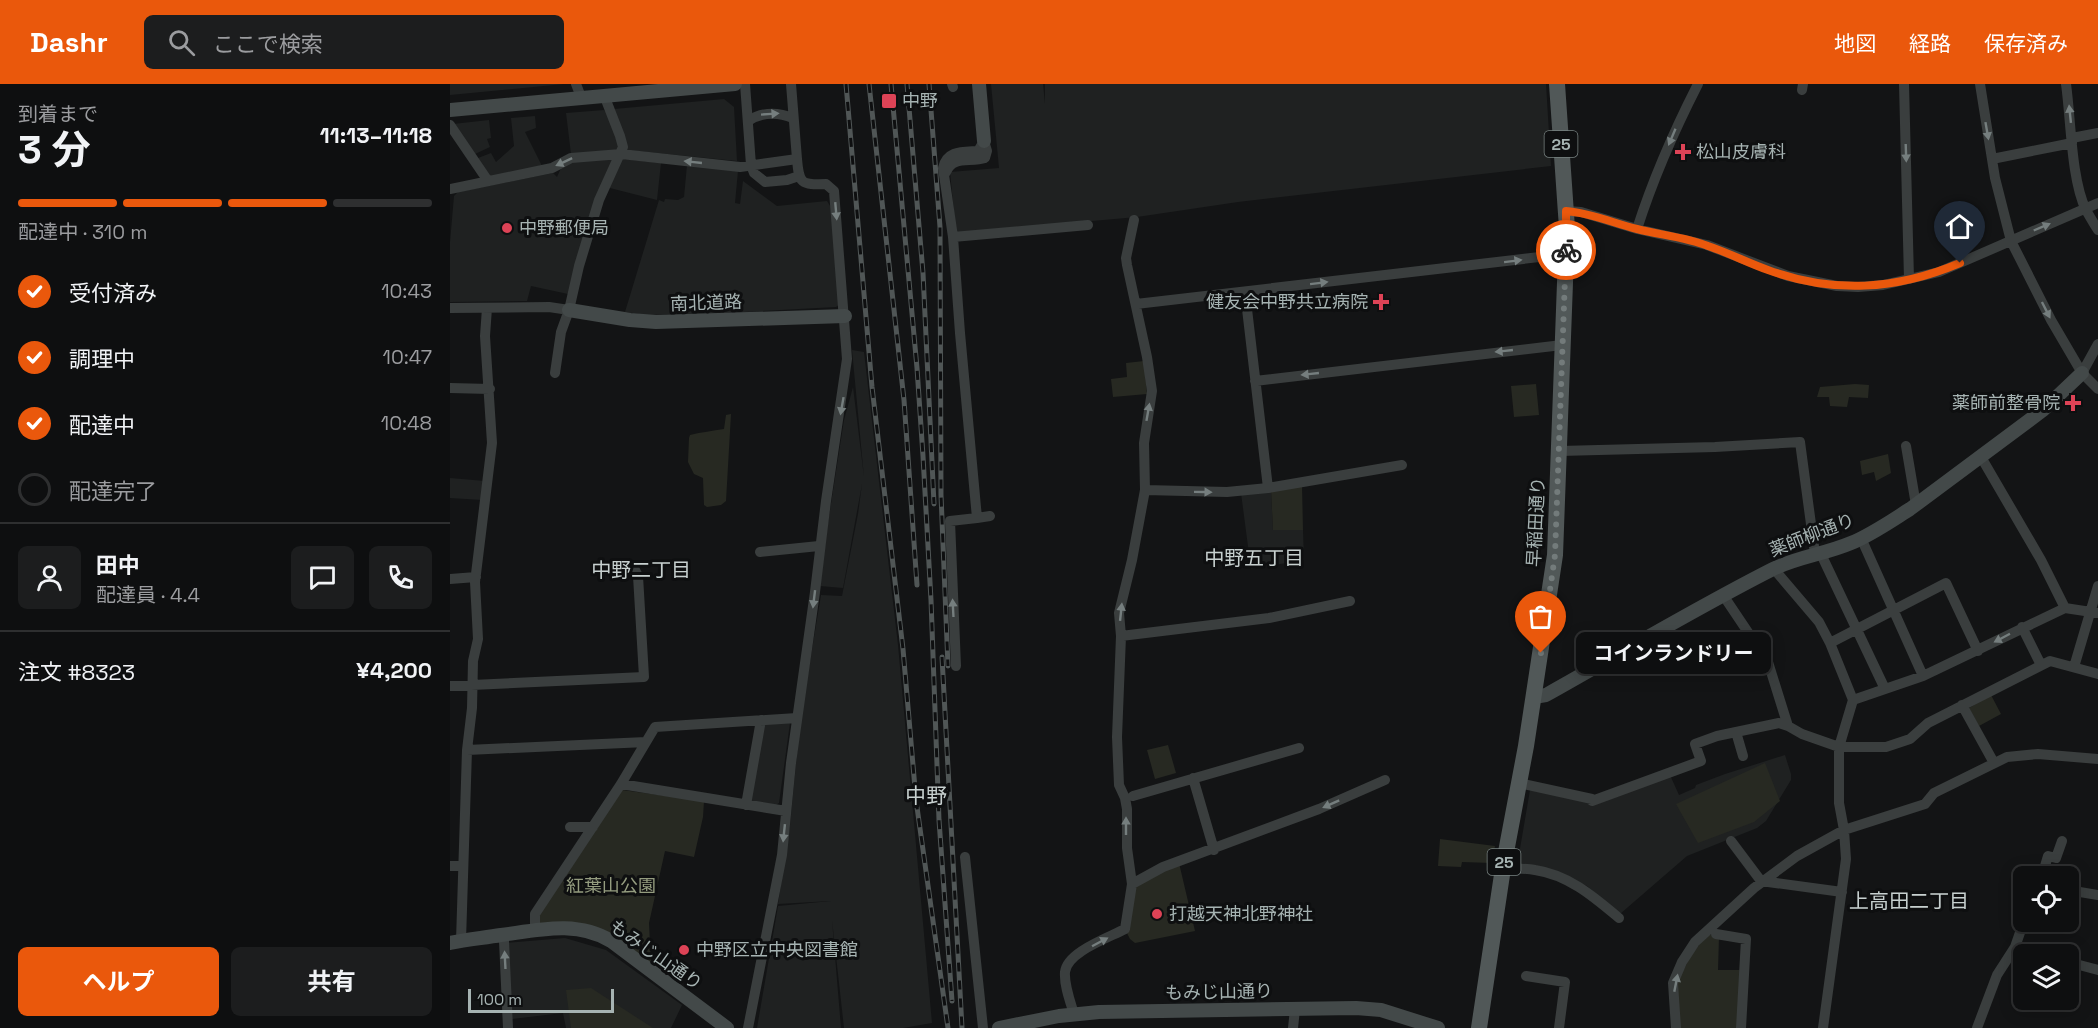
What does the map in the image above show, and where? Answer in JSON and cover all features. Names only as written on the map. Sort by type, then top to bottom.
[{"type":"main road","name":"早稲田通り","points":[[1479,1028],[1503,868],[1534,697],[1553,574],[1560,451],[1566,250],[1566,211],[1557,84]]},
{"type":"street","points":[[576,84],[582,97]]},
{"type":"street","points":[[450,110],[735,84]]},
{"type":"street","points":[[745,84],[751,165],[754,173],[765,182],[787,180],[799,176]]},
{"type":"street","points":[[748,1028],[782,855],[819,546],[848,352],[834,191],[826,184],[803,183],[799,176],[791,84]]},
{"type":"street","points":[[977,518],[953,237],[944,164],[950,155],[956,152],[978,151],[984,141],[979,84]]},
{"type":"street","points":[[1637,229],[1651,187],[1676,127],[1698,84]]},
{"type":"street","points":[[1904,84],[1909,279]]},
{"type":"street","points":[[1980,84],[1995,178],[2011,241],[2051,320],[2082,373],[2098,388]]},
{"type":"street","points":[[2067,84],[2072,141],[2080,192],[2085,209],[2098,230]]},
{"type":"street","points":[[555,373],[561,332],[569,310],[579,266],[603,188],[623,147],[604,95]]},
{"type":"street","points":[[748,121],[757,115],[782,113],[793,118]]},
{"type":"street","points":[[450,125],[488,181]]},
{"type":"street","points":[[1992,159],[2098,133]]},
{"type":"street","points":[[450,189],[552,168],[571,158],[621,154],[740,167],[798,159]]},
{"type":"street","points":[[1566,211],[1581,212],[1637,229],[1707,245],[1770,265],[1788,276],[1838,286],[1874,286],[1939,272],[2098,203]]},
{"type":"street","points":[[1074,1014],[1065,971],[1067,964],[1074,955],[1125,929],[1132,884],[1127,848],[1125,798],[1119,785],[1117,737],[1121,636],[1119,613],[1145,490],[1144,443],[1152,391],[1148,357],[1126,258],[1134,220]]},
{"type":"street","points":[[953,237],[1088,225]]},
{"type":"street","points":[[1136,304],[1557,255],[1566,250]]},
{"type":"street","points":[[1245,292],[1268,488]]},
{"type":"street","points":[[450,308],[549,307],[569,310]]},
{"type":"street","points":[[455,942],[462,866],[471,685],[478,639],[476,577],[492,443],[485,336],[488,308]]},
{"type":"street","name":"南北道路","points":[[569,310],[656,322],[845,316]]},
{"type":"street","points":[[2082,373],[2098,344]]},
{"type":"street","points":[[1255,381],[1562,345]]},
{"type":"street","points":[[2082,373],[2098,362]]},
{"type":"street","name":"薬師柳通り","points":[[1534,697],[1546,695],[1774,568],[1861,538],[1916,505],[1981,457],[2048,406],[2082,373]]},
{"type":"street","points":[[450,388],[490,389]]},
{"type":"street","points":[[1560,451],[1715,447],[1800,442],[1817,553],[1885,689]]},
{"type":"street","points":[[1906,446],[1916,505]]},
{"type":"street","points":[[1981,457],[2041,560],[2065,608]]},
{"type":"street","points":[[1145,490],[1227,492],[1268,488],[1402,465]]},
{"type":"street","points":[[956,666],[950,521],[990,516]]},
{"type":"street","points":[[1861,538],[1923,676]]},
{"type":"street","points":[[760,552],[819,546]]},
{"type":"street","points":[[450,686],[644,676],[638,576],[633,566]]},
{"type":"street","points":[[1774,568],[1819,622],[1853,700],[1839,747],[1839,803],[1846,859],[1823,1028]]},
{"type":"street","points":[[450,579],[476,577]]},
{"type":"street","points":[[1830,643],[1946,583],[1978,651]]},
{"type":"street","points":[[2074,667],[2094,612],[2098,586]]},
{"type":"street","points":[[1723,595],[1768,662],[1788,726]]},
{"type":"street","points":[[1121,636],[1269,618],[1350,602]]},
{"type":"street","points":[[1853,700],[1923,676],[2065,608],[2094,612]]},
{"type":"street","points":[[2022,627],[2041,665]]},
{"type":"street","points":[[1519,783],[1592,799],[1592,801],[1701,761],[1695,744],[1779,723],[1839,747],[1886,747],[1910,739],[1928,723],[2050,661],[2098,674]]},
{"type":"street","points":[[1962,705],[1994,763]]},
{"type":"street","points":[[535,930],[535,914],[621,784],[655,727],[797,718]]},
{"type":"street","points":[[746,805],[761,720]]},
{"type":"street","points":[[1736,732],[1743,756]]},
{"type":"street","points":[[467,750],[649,737]]},
{"type":"street","points":[[1133,796],[1299,748]]},
{"type":"street","points":[[1676,1028],[1673,983],[1682,962],[1695,942],[1711,933],[1761,881],[1797,856],[1844,830],[1925,804],[1934,793],[2014,755],[2038,754],[2098,758]]},
{"type":"street","points":[[1193,778],[1214,850]]},
{"type":"street","points":[[1132,884],[1163,867],[1214,850],[1319,809],[1385,780]]},
{"type":"street","points":[[621,784],[786,811]]},
{"type":"street","points":[[570,827],[593,827]]},
{"type":"street","points":[[1731,841],[1761,881],[1842,892]]},
{"type":"street","points":[[2045,866],[2048,856],[2056,858],[2062,841]]},
{"type":"street","points":[[965,856],[983,1028]]},
{"type":"street","points":[[450,866],[462,866]]},
{"type":"street","points":[[1503,868],[1544,871],[1574,883],[1619,918]]},
{"type":"street","points":[[2079,892],[2098,895]]},
{"type":"street","name":"もみじ山通り","points":[[455,942],[535,930],[566,928],[600,935],[727,1028]]},
{"type":"street","points":[[1711,933],[1746,939],[1741,1028]]},
{"type":"street","points":[[500,935],[504,941],[508,1028]]},
{"type":"street","points":[[1977,1028],[1997,975],[2013,948]]},
{"type":"street","points":[[2079,965],[2098,970]]},
{"type":"street","points":[[1526,976],[1565,982],[1559,1028]]},
{"type":"street","name":"もみじ山通り","points":[[1002,1028],[1046,1023],[1074,1014],[1116,1011],[1356,1008],[1381,1010],[1438,1028]]},
{"type":"street","points":[[1293,1028],[1295,1009]]},
{"type":"shaded area","points":[[450,84],[564,84],[450,95]]},
{"type":"shaded area","points":[[991,84],[1043,84],[1045,104],[1045,84],[1546,84],[1551,166],[1238,202],[1137,217],[956,233],[950,172],[999,168]]},
{"type":"shaded area","points":[[724,99],[734,107],[737,161],[627,150],[614,109]]},
{"type":"shaded area","points":[[604,110],[608,114],[619,147],[617,150],[571,154],[566,113]]},
{"type":"shaded area","points":[[535,116],[536,128],[525,132],[542,166],[488,177],[478,158],[491,153],[496,162],[514,146],[511,118]]},
{"type":"shaded area","points":[[489,120],[491,138],[487,139],[490,147],[475,154],[453,124]]},
{"type":"shaded area","name":"中野郵便局","points":[[613,158],[568,294],[531,286],[527,301],[450,302],[450,242],[454,196],[458,192],[553,173],[557,177],[561,168],[570,162]]},
{"type":"shaded area","points":[[622,159],[661,163],[657,200],[606,187]]},
{"type":"shaded area","points":[[687,165],[738,171],[735,203],[740,204],[743,181],[777,206],[827,201],[832,209],[842,303],[836,307],[726,313],[647,315],[625,312],[659,200],[664,202],[665,199],[678,200],[684,197]]},
{"type":"shaded area","points":[[852,350],[864,352],[898,645],[932,1023],[903,1028],[844,1028],[832,920],[841,1028],[757,1028],[778,906],[831,901],[778,904],[790,825],[800,722],[821,595],[842,596],[858,514],[862,484],[843,588],[820,586],[844,420],[853,387],[864,477]]},
{"type":"shaded area","points":[[450,478],[485,481],[483,500],[450,498]]},
{"type":"shaded area","points":[[1271,490],[1273,530],[1303,530],[1304,560],[1251,569],[1241,493]]},
{"type":"shaded area","points":[[790,723],[779,803],[776,805],[750,801],[762,724]]},
{"type":"shaded area","points":[[1785,755],[1791,780],[1766,821],[1757,828],[1687,856],[1620,914],[1587,886],[1556,872],[1517,866],[1530,790],[1596,803],[1670,775],[1679,795],[1695,788],[1696,785],[1725,774]]},
{"type":"shaded area","points":[[565,938],[606,950],[682,1005],[671,1028],[566,1028],[563,1013],[512,1019],[506,943]]},
{"type":"green space","points":[[1144,361],[1147,394],[1113,397],[1111,379],[1127,377],[1126,363]]},
{"type":"green space","points":[[1536,384],[1539,415],[1514,417],[1511,386]]},
{"type":"green space","points":[[1869,385],[1868,398],[1849,397],[1847,407],[1830,406],[1829,397],[1817,397],[1820,387]]},
{"type":"green space","points":[[731,414],[726,501],[721,505],[707,507],[704,505],[703,478],[694,474],[688,462],[689,438],[690,435],[724,429],[726,415]]},
{"type":"green space","points":[[1888,454],[1891,473],[1876,481],[1874,472],[1862,475],[1860,461]]},
{"type":"green space","points":[[1302,485],[1303,530],[1273,530],[1271,490]]},
{"type":"green space","points":[[1991,695],[2001,714],[1979,726],[1969,708]]},
{"type":"green space","points":[[1168,745],[1176,773],[1155,779],[1147,750]]},
{"type":"green space","points":[[1765,763],[1780,801],[1754,822],[1698,843],[1676,804]]},
{"type":"green space","name":"紅葉山公園","points":[[622,790],[704,801],[703,817],[694,857],[665,851],[649,923],[651,964],[607,933],[540,925],[535,917]]},
{"type":"green space","points":[[1440,839],[1495,846],[1492,863],[1462,862],[1461,867],[1438,866]]},
{"type":"green space","points":[[1179,863],[1195,931],[1135,943],[1127,933],[1134,885]]},
{"type":"green space","points":[[1707,934],[1719,937],[1718,970],[1741,970],[1738,1028],[1680,1028],[1676,985],[1690,957]]},
{"type":"green space","points":[[591,988],[653,1028],[571,1028],[566,990]]},
{"type":"railway","points":[[846,84],[872,387],[903,649],[916,800],[948,1028]]},
{"type":"railway","points":[[869,84],[904,400],[917,585]]},
{"type":"railway","points":[[891,84],[923,456],[939,820],[952,1001]]},
{"type":"railway","points":[[907,84],[923,273],[934,504]]},
{"type":"railway","points":[[929,84],[940,227],[941,495],[948,666]]},
{"type":"railway","points":[[942,657],[962,1028]]},
{"type":"way so far","points":[[1541,653],[1555,555],[1566,250]]},
{"type":"place","name":"中野","points":[[889,101]]},
{"type":"place","name":"松山皮膚科","points":[[1683,152]]},
{"type":"place","name":"中野郵便局","points":[[507,228]]},
{"type":"place","name":"健友会中野共立病院","points":[[1381,302]]},
{"type":"place","name":"薬師前整骨院","points":[[2073,403]]},
{"type":"place","name":"コインランドリー","points":[[1541,653]]},
{"type":"place","name":"打越天神北野神社","points":[[1157,914]]},
{"type":"place","name":"中野区立中央図書館","points":[[684,950]]},
{"type":"district","name":"中野五丁目","points":[[1254,558]]},
{"type":"district","name":"中野二丁目","points":[[641,570]]},
{"type":"district","name":"中野","points":[[926,796]]},
{"type":"district","name":"上高田二丁目","points":[[1909,901]]},
{"type":"route","points":[[1566,250],[1566,211],[1581,212],[1637,229],[1707,245],[1768,270],[1838,286],[1884,285],[1939,272],[1960,263]]}]
